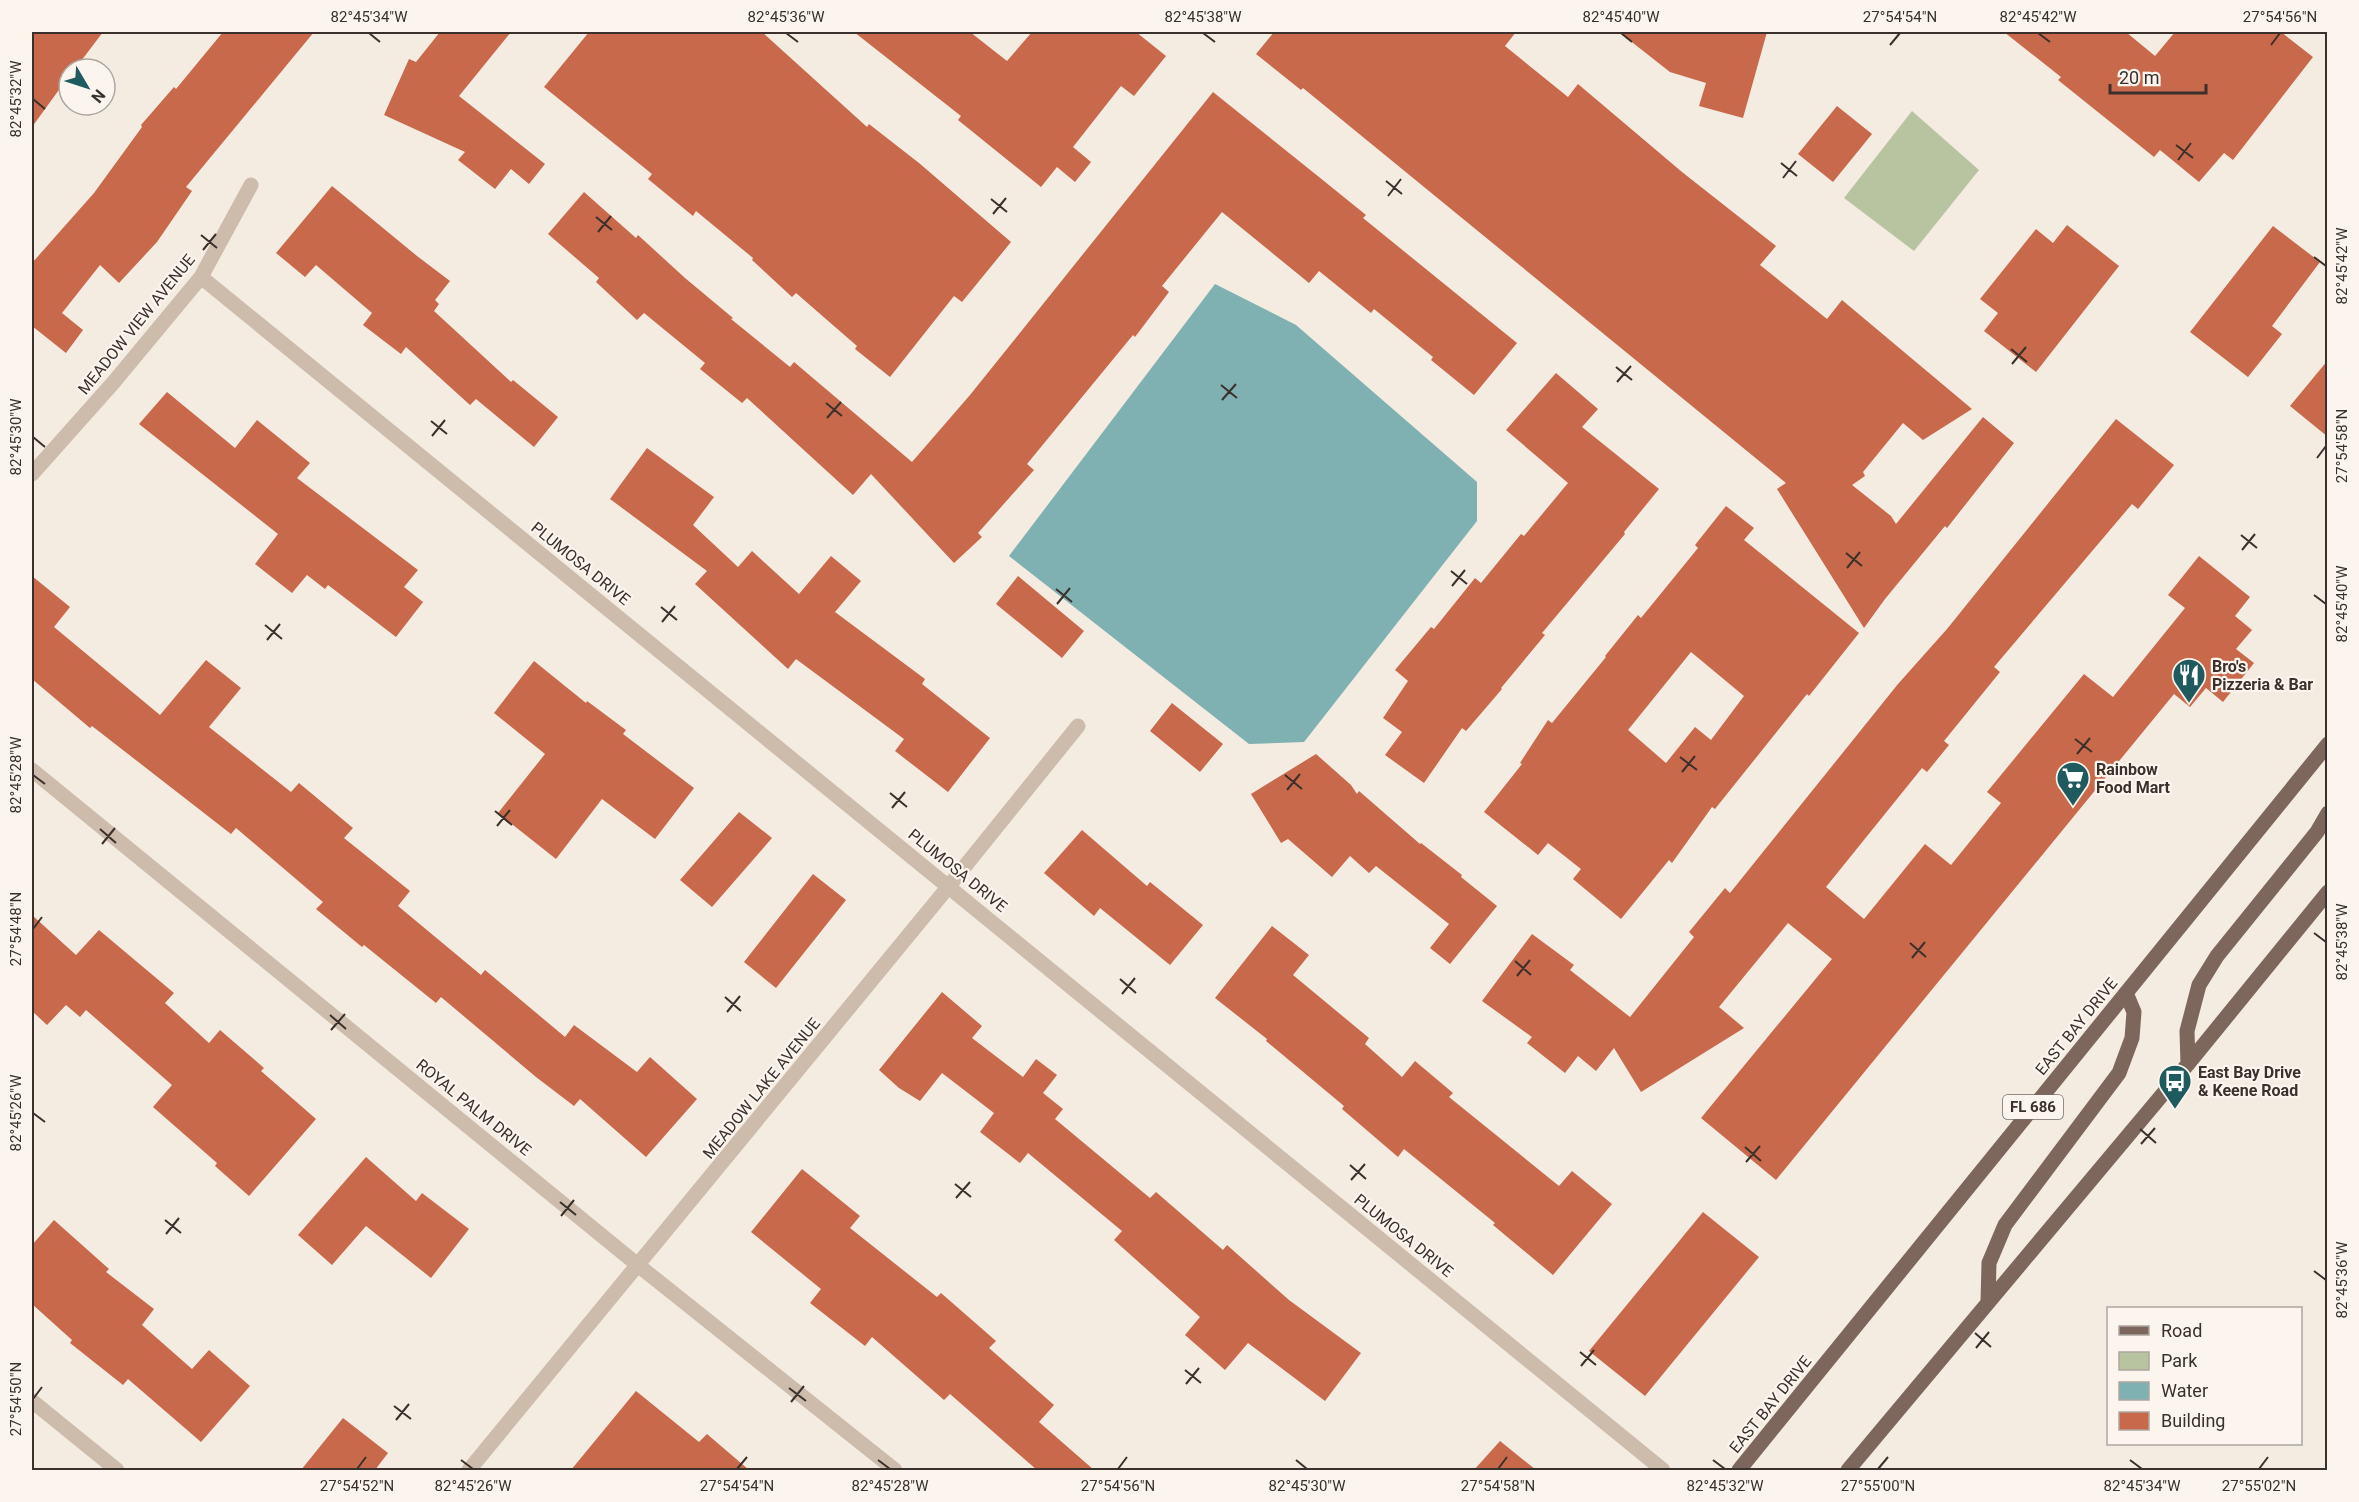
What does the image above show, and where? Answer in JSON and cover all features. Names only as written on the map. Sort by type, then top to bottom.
[{"type":"main road","name":"EAST BAY DRIVE","points":[[1739,1470],[2328,744]]},
{"type":"main road","points":[[2188,1064],[2187,1031],[2199,985],[2217,956],[2317,832],[2328,813]]},
{"type":"main road","points":[[1848,1470],[2188,1064],[2328,892]]},
{"type":"main road","points":[[1988,1302],[1989,1263],[2005,1225],[2120,1073],[2132,1038],[2134,1012],[2126,993]]},
{"type":"street","name":"MEADOW VIEW AVENUE","points":[[32,474],[113,383],[201,277],[251,185]]},
{"type":"street","name":"PLUMOSA DRIVE","points":[[201,277],[950,886],[1662,1470]]},
{"type":"street","name":"MEADOW LAKE AVENUE","points":[[469,1470],[639,1266],[1078,726]]},
{"type":"street","name":"ROYAL PALM DRIVE","points":[[32,770],[639,1266],[895,1470]]},
{"type":"street","points":[[32,1401],[117,1470]]},
{"type":"green space","points":[[1912,111],[1979,170],[1914,251],[1844,198]]},
{"type":"water","points":[[1215,284],[1296,325],[1477,482],[1477,521],[1304,742],[1249,744],[1009,556]]},
{"type":"building","points":[[32,32],[103,32],[84,57],[57,57],[57,93],[32,127]]},
{"type":"building","points":[[223,32],[314,32],[186,187],[192,191],[157,242],[119,283],[100,265],[62,313],[83,330],[66,353],[32,326],[32,263],[94,193],[142,127],[141,125],[174,87],[176,89]]},
{"type":"building","points":[[440,32],[511,32],[459,96],[545,164],[529,184],[511,169],[495,189],[458,160],[465,152],[384,115],[409,59],[416,62]]},
{"type":"building","points":[[589,32],[762,32],[867,127],[869,124],[919,163],[1011,242],[962,302],[954,296],[890,377],[855,349],[857,346],[796,293],[792,297],[752,260],[753,258],[696,211],[693,216],[648,179],[652,174],[544,87]]},
{"type":"building","points":[[854,32],[970,32],[1007,61],[1032,32],[1136,32],[1166,56],[1134,96],[1121,86],[1073,147],[1091,162],[1075,182],[1057,167],[1041,187],[958,120],[961,116]]},
{"type":"building","points":[[1274,32],[1516,32],[1505,46],[1568,97],[1578,84],[1682,172],[1776,246],[1760,265],[1827,319],[1842,300],[1972,409],[1923,440],[1903,423],[1863,472],[1865,476],[1852,485],[1891,516],[1896,524],[1983,417],[2014,443],[1947,528],[1945,526],[1885,599],[1864,628],[1777,489],[1786,483],[1303,88],[1301,90],[1256,54]]},
{"type":"building","points":[[1619,32],[1767,32],[1743,118],[1699,106],[1706,83],[1670,72]]},
{"type":"building","points":[[2004,32],[2126,32],[2155,56],[2175,32],[2281,32],[2313,57],[2233,160],[2224,153],[2199,182],[2160,150],[2154,157],[2058,80],[2061,77]]},
{"type":"building","points":[[1213,92],[1366,215],[1363,218],[1517,343],[1474,395],[1431,360],[1433,357],[1374,309],[1371,313],[1319,271],[1309,283],[1222,212],[1162,286],[1169,292],[1135,337],[1133,335],[1027,464],[1034,470],[978,533],[982,537],[954,563],[871,474],[853,495],[747,398],[742,403],[700,369],[705,363],[644,313],[637,320],[596,282],[599,278],[548,234],[584,192],[636,238],[638,235],[733,318],[731,319],[790,367],[794,362],[912,462],[970,395]]},
{"type":"building","points":[[1837,106],[1872,134],[1833,182],[1798,154]]},
{"type":"building","points":[[332,186],[450,281],[435,300],[439,304],[434,311],[511,382],[513,380],[558,417],[534,447],[476,399],[470,405],[406,347],[401,354],[363,325],[372,313],[316,265],[305,277],[276,253]]},
{"type":"building","points":[[2067,225],[2119,266],[2036,372],[1984,331],[1998,313],[1980,299],[2036,229],[2053,243]]},
{"type":"building","points":[[2273,226],[2320,262],[2272,326],[2282,334],[2248,377],[2190,332]]},
{"type":"building","points":[[2328,360],[2328,437],[2290,406]]},
{"type":"building","points":[[1556,373],[1598,409],[1582,427],[1659,489],[1624,532],[1625,534],[1542,633],[1545,635],[1502,689],[1466,731],[1462,728],[1424,783],[1385,755],[1402,732],[1383,718],[1408,681],[1395,670],[1431,627],[1434,629],[1475,578],[1481,583],[1521,534],[1524,536],[1568,483],[1506,430]]},
{"type":"building","points":[[167,392],[235,448],[257,420],[310,463],[297,478],[418,570],[404,587],[423,602],[396,637],[328,585],[325,589],[307,575],[292,593],[255,564],[278,534],[139,424]]},
{"type":"building","points":[[2116,419],[2174,465],[2138,509],[2132,504],[1994,667],[2000,672],[1944,741],[1949,745],[1927,772],[1922,768],[1826,887],[1864,919],[1925,844],[1951,865],[2001,803],[1987,792],[2084,674],[2113,697],[2185,608],[2168,595],[2199,556],[2250,597],[2235,616],[2252,630],[2236,649],[2254,663],[2223,702],[2206,688],[2190,707],[2174,694],[1776,1180],[1701,1118],[1832,959],[1788,923],[1719,1007],[1744,1028],[1641,1092],[1614,1048],[1596,1071],[1578,1056],[1565,1073],[1527,1043],[1532,1037],[1482,1001],[1532,934],[1574,965],[1570,970],[1630,1017],[1694,937],[1689,932],[1725,888],[1730,893]]},
{"type":"building","points":[[647,448],[714,497],[693,525],[738,567],[752,551],[799,594],[831,556],[861,581],[835,612],[925,679],[922,684],[990,738],[948,792],[895,751],[904,739],[796,659],[788,669],[695,584],[707,571],[610,499]]},
{"type":"building","points":[[1726,506],[1754,528],[1744,540],[1859,633],[1715,809],[1712,807],[1672,863],[1669,860],[1621,919],[1573,879],[1581,869],[1548,843],[1538,855],[1484,812],[1522,764],[1520,763],[1548,720],[1552,723],[1638,615],[1641,618],[1698,548],[1695,545]],"holes":[[[1691,652],[1744,696],[1711,740],[1695,727],[1666,763],[1628,730]]]},
{"type":"building","points":[[32,576],[70,607],[54,627],[160,715],[206,660],[241,688],[209,727],[291,792],[299,783],[353,828],[344,838],[410,891],[398,906],[481,975],[485,970],[565,1037],[574,1025],[637,1072],[650,1057],[697,1099],[646,1157],[580,1099],[574,1106],[441,997],[436,1003],[364,945],[362,947],[316,909],[323,902],[236,828],[231,834],[92,726],[90,728],[32,679]]},
{"type":"building","points":[[1018,576],[1084,631],[1062,658],[996,604]]},
{"type":"building","points":[[534,661],[586,703],[587,701],[626,730],[623,734],[694,788],[655,839],[602,799],[556,859],[498,813],[545,754],[494,713]]},
{"type":"building","points":[[1172,703],[1223,744],[1200,772],[1150,731]]},
{"type":"building","points":[[1316,754],[1351,785],[1357,794],[1359,791],[1497,906],[1450,964],[1430,948],[1449,924],[1376,866],[1369,873],[1350,856],[1332,877],[1288,839],[1281,843],[1251,794]]},
{"type":"building","points":[[739,812],[772,838],[712,907],[680,880]]},
{"type":"building","points":[[1082,830],[1147,886],[1150,882],[1203,925],[1170,965],[1100,908],[1094,916],[1044,873]]},
{"type":"building","points":[[813,874],[846,900],[776,988],[744,962]]},
{"type":"building","points":[[32,915],[76,955],[99,930],[174,993],[165,1003],[209,1043],[220,1030],[264,1068],[261,1071],[316,1119],[249,1196],[215,1166],[217,1163],[153,1107],[172,1085],[86,1010],[80,1017],[66,1005],[47,1025],[32,1011]]},
{"type":"building","points":[[1272,926],[1309,955],[1293,975],[1369,1038],[1365,1044],[1402,1077],[1415,1061],[1453,1093],[1449,1097],[1559,1186],[1572,1171],[1612,1204],[1553,1275],[1493,1225],[1495,1223],[1404,1149],[1398,1157],[1342,1109],[1344,1106],[1266,1041],[1267,1039],[1215,998]]},
{"type":"building","points":[[942,992],[982,1026],[972,1038],[1023,1077],[1036,1059],[1057,1075],[1043,1093],[1063,1109],[1055,1119],[1150,1198],[1156,1192],[1223,1250],[1227,1245],[1289,1300],[1361,1353],[1325,1401],[1248,1343],[1225,1370],[1185,1335],[1200,1317],[1114,1240],[1122,1231],[1028,1153],[1020,1163],[980,1132],[994,1113],[942,1073],[920,1101],[899,1088],[879,1070]]},
{"type":"building","points":[[366,1157],[416,1201],[422,1193],[469,1229],[431,1278],[366,1226],[332,1265],[298,1235]]},
{"type":"building","points":[[802,1169],[860,1216],[850,1228],[937,1297],[941,1293],[996,1341],[989,1348],[1054,1405],[1039,1422],[1094,1470],[1037,1470],[950,1394],[944,1400],[872,1337],[865,1346],[810,1303],[821,1289],[751,1232]]},
{"type":"building","points":[[1703,1212],[1759,1257],[1645,1396],[1589,1351]]},
{"type":"building","points":[[54,1220],[109,1269],[106,1272],[154,1309],[142,1325],[192,1369],[209,1350],[250,1386],[201,1442],[128,1379],[123,1385],[70,1343],[72,1340],[32,1304],[32,1245]]},
{"type":"building","points":[[636,1391],[699,1442],[707,1434],[749,1470],[571,1470]]},
{"type":"building","points":[[343,1418],[388,1453],[375,1470],[301,1470]]},
{"type":"building","points":[[1500,1441],[1536,1470],[1474,1470]]},
{"type":"place","name":"Bro's Pizzeria & Bar","points":[[2189,704]]},
{"type":"place","name":"Rainbow Food Mart","points":[[2073,807]]},
{"type":"place","name":"East Bay Drive & Keene Road","points":[[2175,1110]]}]
